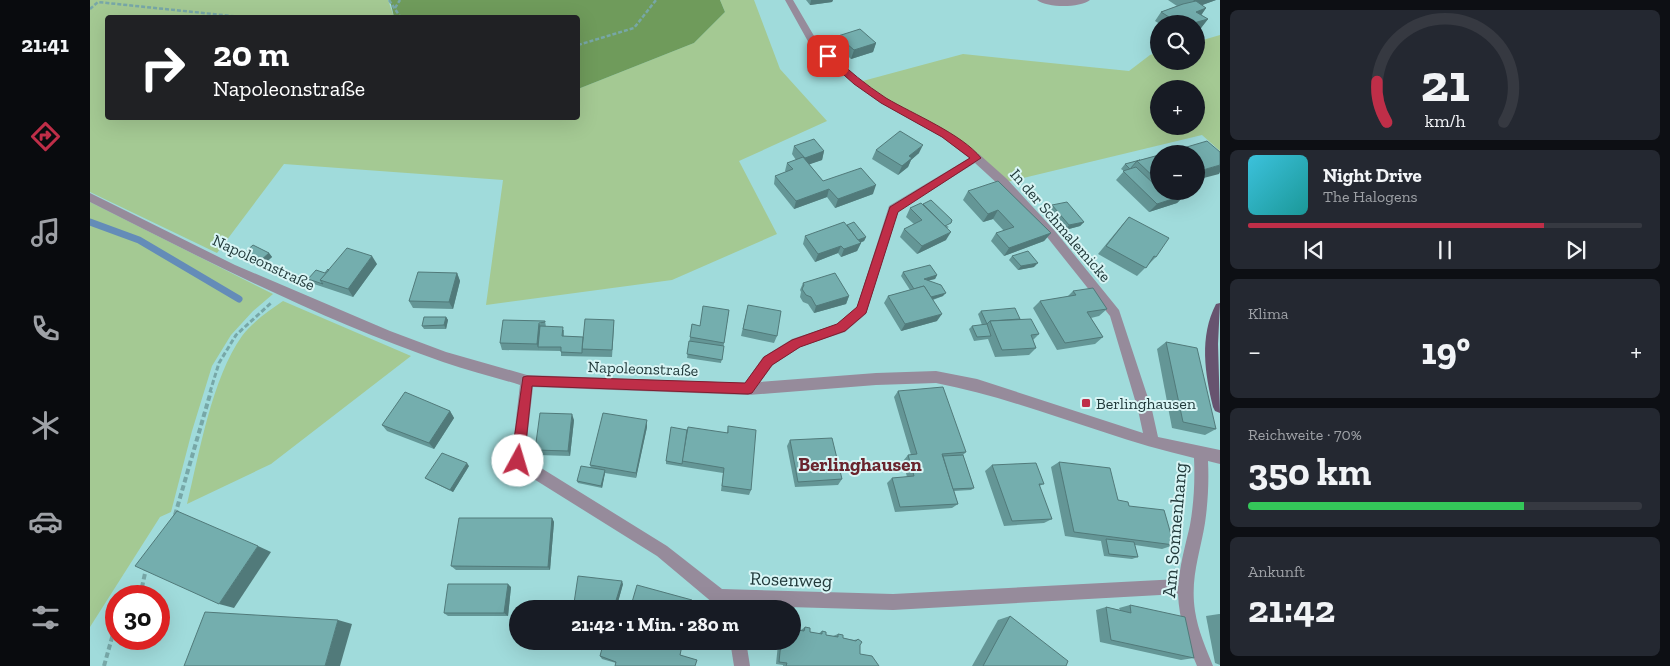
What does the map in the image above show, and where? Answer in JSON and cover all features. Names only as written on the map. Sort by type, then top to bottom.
[{"type":"main road","points":[[1220,308],[1214,322],[1211,346],[1213,380],[1220,407]]},
{"type":"street","name":"In der Schmalemicke","points":[[789,0],[813,43],[857,82],[884,100],[946,135],[976,158],[1003,182],[1051,234],[1115,314],[1145,410],[1152,442]]},
{"type":"street","points":[[1041,0],[1070,4],[1086,0]]},
{"type":"street","points":[[748,389],[768,361],[796,343],[840,328],[862,310],[893,210],[976,158]]},
{"type":"street","name":"Napoleonstraße","points":[[90,197],[231,268],[285,292],[444,357],[527,381],[748,389],[894,378],[936,377],[977,385],[1152,442],[1220,457]]},
{"type":"street","name":"Rosenweg","points":[[527,381],[518,461],[662,551],[719,600]]},
{"type":"street","name":"Am Sonnenhang","points":[[1201,454],[1202,488],[1197,525],[1189,556],[1186,586],[1187,611],[1193,638],[1205,666]]},
{"type":"street","name":"Rosenweg","points":[[801,603],[893,602],[1186,586]]},
{"type":"street","points":[[739,650],[742,666]]},
{"type":"path","points":[[389,0],[399,15]]},
{"type":"path","points":[[394,8],[400,0]]},
{"type":"path","points":[[580,44],[634,28],[656,0]]},
{"type":"path","points":[[90,9],[98,2],[222,15]]},
{"type":"path","points":[[174,519],[218,362],[236,335],[285,292]]},
{"type":"path","points":[[142,585],[145,571],[149,564]]},
{"type":"path","points":[[104,666],[108,650]]},
{"type":"green space","points":[[90,0],[388,0],[393,15],[105,15],[105,120],[580,120],[580,88],[694,43],[725,12],[720,0],[754,0],[780,69],[827,121],[739,161],[777,234],[672,280],[486,305],[503,180],[284,164],[217,253],[90,192]]},
{"type":"green space","points":[[390,0],[720,0],[725,12],[694,43],[580,88],[580,15],[394,15]]},
{"type":"green space","points":[[1220,35],[1220,151],[1202,135],[1161,145],[1150,145],[1150,148],[1007,182],[979,158],[859,82],[963,54],[1129,71],[1150,55],[1150,70],[1205,70],[1205,39]]},
{"type":"green space","points":[[90,202],[273,294],[253,311],[231,335],[212,366],[192,431],[171,512],[160,517],[117,585],[105,585],[105,603],[90,627]]},
{"type":"green space","points":[[283,301],[411,356],[271,464],[187,504],[208,417],[222,373],[242,336],[266,313]]},
{"type":"building","points":[[1196,1],[1206,8],[1196,12],[1201,15],[1166,15],[1161,12]]},
{"type":"building","points":[[860,29],[876,43],[854,50],[838,36]]},
{"type":"building","points":[[900,131],[923,145],[909,156],[912,158],[902,166],[876,150]]},
{"type":"building","points":[[814,139],[824,151],[805,158],[794,146]]},
{"type":"building","points":[[1207,141],[1220,152],[1220,165],[1205,169],[1205,145],[1193,145]]},
{"type":"building","points":[[803,157],[823,181],[861,168],[876,185],[838,199],[829,189],[796,201],[775,176],[793,169],[787,163]]},
{"type":"building","points":[[1150,157],[1150,173],[1137,161]]},
{"type":"building","points":[[1140,160],[1130,169],[1125,164]]},
{"type":"building","points":[[1136,167],[1150,180],[1150,197],[1123,171]]},
{"type":"building","points":[[998,181],[1051,233],[1009,248],[996,233],[1014,227],[998,210],[988,214],[968,191]]},
{"type":"building","points":[[931,200],[952,220],[951,223],[945,226],[923,204]]},
{"type":"building","points":[[1153,200],[1169,200],[1157,204]]},
{"type":"building","points":[[1067,202],[1084,222],[1069,225],[1052,205]]},
{"type":"building","points":[[921,203],[951,232],[922,246],[904,229],[922,220],[910,208]]},
{"type":"building","points":[[1129,217],[1169,238],[1146,268],[1106,246]]},
{"type":"building","points":[[844,222],[861,243],[844,249],[841,246],[818,254],[805,236]]},
{"type":"building","points":[[854,222],[866,237],[858,240],[847,225]]},
{"type":"building","points":[[253,245],[269,253],[260,261],[244,253]]},
{"type":"building","points":[[347,248],[372,256],[348,289],[320,280]]},
{"type":"building","points":[[1028,251],[1038,263],[1021,266],[1012,256]]},
{"type":"building","points":[[930,265],[937,275],[924,279],[941,285],[946,293],[931,297],[924,286],[914,289],[903,272]]},
{"type":"building","points":[[328,269],[320,280],[323,284],[308,279],[316,270],[325,273]]},
{"type":"building","points":[[418,272],[457,273],[449,302],[409,301]]},
{"type":"building","points":[[835,273],[849,296],[816,306],[811,297],[806,295],[802,289],[803,283]]},
{"type":"building","points":[[924,286],[942,314],[905,324],[888,296]]},
{"type":"building","points":[[1093,288],[1107,309],[1087,312],[1103,337],[1065,343],[1040,301],[1076,295],[1073,291]]},
{"type":"building","points":[[748,305],[781,311],[777,336],[743,329]]},
{"type":"building","points":[[703,306],[729,310],[724,343],[690,337],[692,324],[700,326]]},
{"type":"building","points":[[1015,308],[1020,319],[990,321],[987,324],[981,311]]},
{"type":"building","points":[[424,317],[446,317],[444,325],[422,326]]},
{"type":"building","points":[[585,319],[614,320],[612,350],[582,349]]},
{"type":"building","points":[[1031,319],[1039,334],[1031,335],[1036,348],[1002,350],[990,321]]},
{"type":"building","points":[[503,320],[545,322],[539,323],[537,344],[500,343]]},
{"type":"building","points":[[987,324],[991,336],[977,337],[972,326]]},
{"type":"building","points":[[540,326],[563,327],[562,336],[583,337],[582,353],[561,352],[561,347],[538,347]]},
{"type":"building","points":[[689,341],[724,346],[722,360],[687,354]]},
{"type":"building","points":[[1166,342],[1197,348],[1216,429],[1183,422]]},
{"type":"building","points":[[943,387],[966,452],[942,454],[958,504],[900,507],[892,478],[914,476],[908,455],[917,454],[898,391]]},
{"type":"building","points":[[405,392],[450,411],[429,443],[382,425]]},
{"type":"building","points":[[540,413],[572,414],[568,451],[535,450]]},
{"type":"building","points":[[603,413],[647,420],[636,473],[590,465]]},
{"type":"building","points":[[728,426],[756,430],[751,490],[722,486],[724,468],[682,461],[688,427],[728,433]]},
{"type":"building","points":[[671,427],[687,430],[682,464],[666,461]]},
{"type":"building","points":[[832,438],[842,479],[798,482],[790,440]]},
{"type":"building","points":[[442,453],[467,463],[450,490],[425,478]]},
{"type":"building","points":[[963,455],[974,488],[953,489],[943,456]]},
{"type":"building","points":[[1059,462],[1110,468],[1118,500],[1128,502],[1129,506],[1164,510],[1174,545],[1074,532]]},
{"type":"building","points":[[1036,463],[1044,484],[1039,484],[1052,519],[1012,521],[992,465]]},
{"type":"building","points":[[581,466],[605,470],[601,486],[577,481]]},
{"type":"building","points":[[177,511],[258,546],[219,604],[135,566]]},
{"type":"building","points":[[459,518],[552,518],[548,567],[451,566]]},
{"type":"building","points":[[1106,539],[1134,542],[1138,557],[1109,554]]},
{"type":"building","points":[[578,576],[622,581],[616,600],[574,600]]},
{"type":"building","points":[[448,584],[508,584],[504,613],[444,613]]},
{"type":"building","points":[[637,585],[692,600],[633,600]]},
{"type":"building","points":[[1130,605],[1185,617],[1194,658],[1111,640],[1106,607],[1131,613]]},
{"type":"building","points":[[205,612],[338,620],[325,666],[184,666]]},
{"type":"building","points":[[1010,616],[1068,661],[1066,666],[983,666]]},
{"type":"building","points":[[805,627],[810,628],[810,632],[822,634],[822,631],[826,632],[826,635],[838,637],[838,634],[843,635],[843,638],[856,641],[858,639],[862,642],[860,654],[872,656],[879,666],[786,666],[787,663],[779,662],[780,650],[801,650],[801,630],[804,631]]},
{"type":"building","points":[[602,650],[681,650],[680,655],[697,660],[695,666],[615,666],[616,662],[600,656]]},
{"type":"waterway","points":[[90,222],[139,240],[239,299]]},
{"type":"place","name":"Berlinghausen","points":[[1086,403]]},
{"type":"district","name":"Berlinghausen","points":[[860,464]]},
{"type":"route","points":[[518,461],[527,381],[748,389],[768,361],[796,343],[840,328],[862,310],[893,210],[976,158],[946,135],[884,100],[857,82],[828,56]]}]
